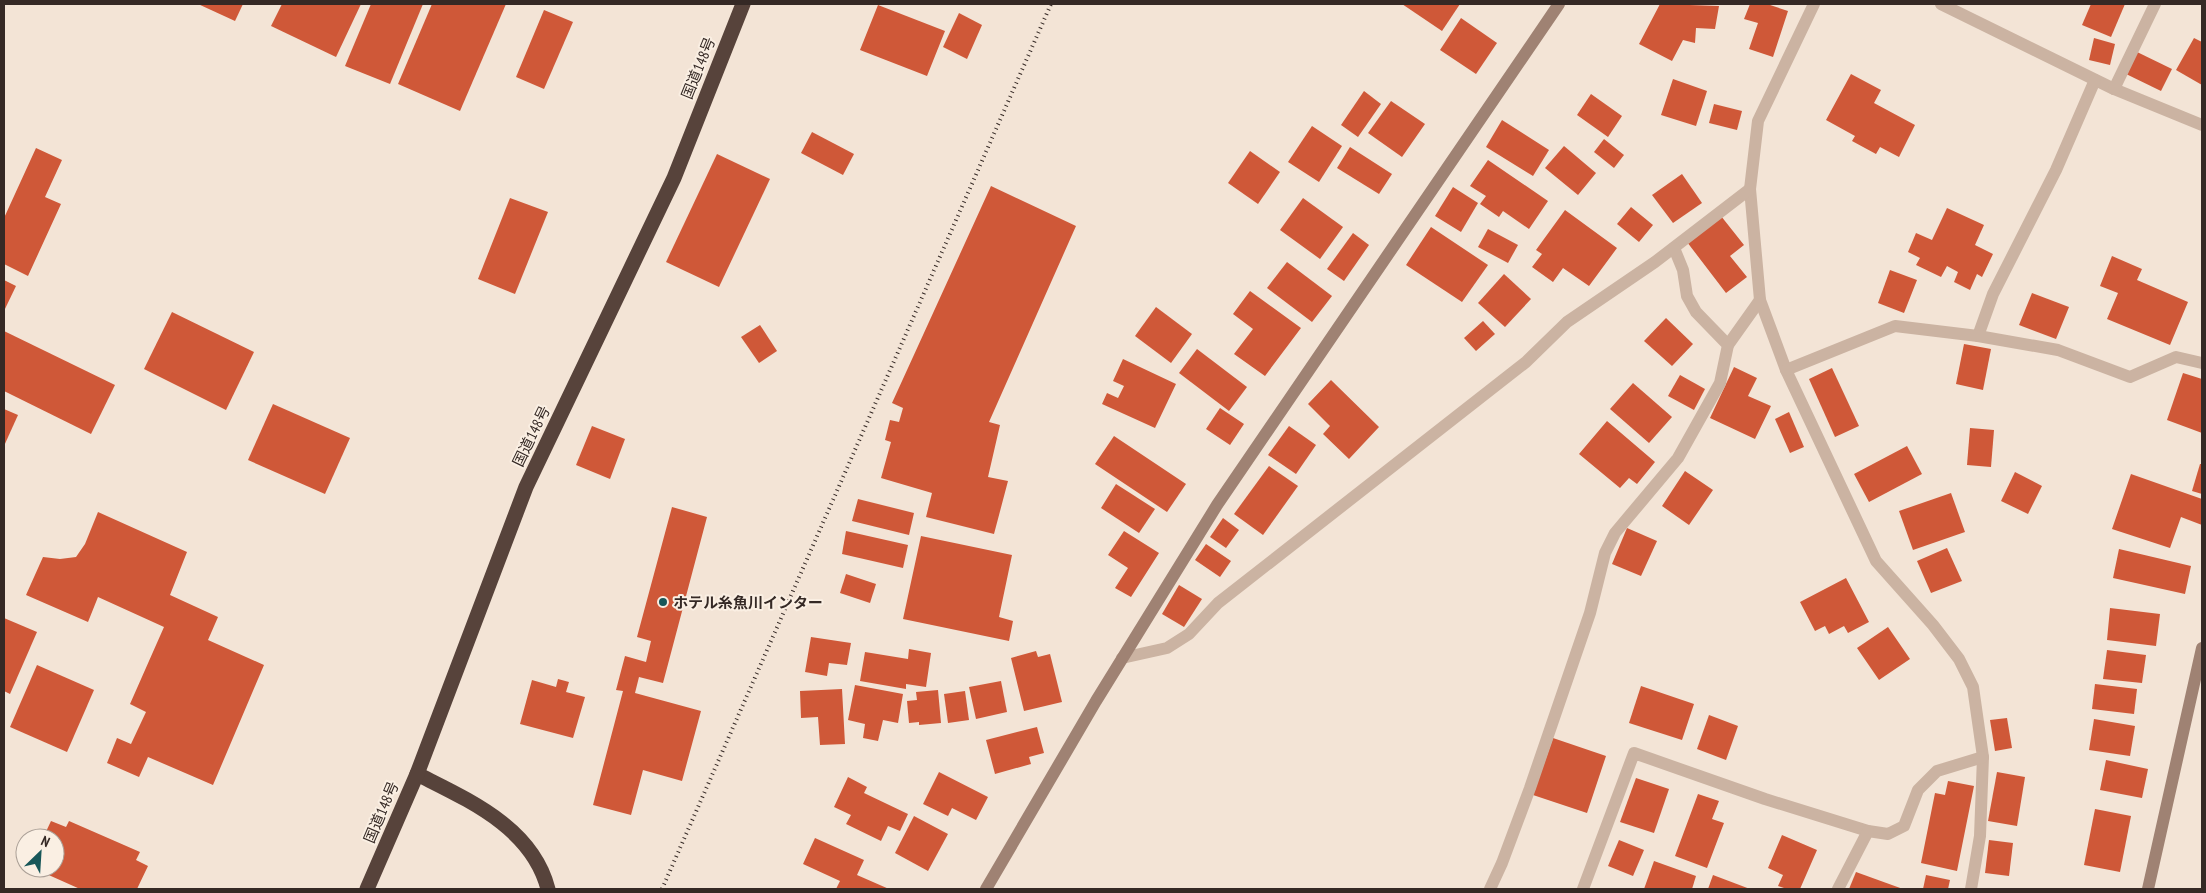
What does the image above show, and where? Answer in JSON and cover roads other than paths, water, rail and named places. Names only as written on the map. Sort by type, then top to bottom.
[{"type":"highway","name":"国道148号","points":[[367,889],[417,774],[526,487],[674,178],[743,4]]},
{"type":"highway","points":[[417,774],[471,802],[495,817],[516,836],[532,856],[545,877],[548,889]]},
{"type":"street","points":[[986,889],[1122,658],[1216,505],[1559,4]]},
{"type":"street","points":[[1814,4],[1758,120],[1750,189],[1760,300],[1786,370],[1876,561],[1933,625],[1959,659],[1973,687],[1983,757],[1980,836],[1971,889]]},
{"type":"street","points":[[1941,4],[2114,89],[2202,125]]},
{"type":"street","points":[[2114,89],[2155,4]]},
{"type":"street","points":[[1978,336],[1993,294],[2056,170],[2095,80]]},
{"type":"street","points":[[1122,658],[1167,648],[1188,634],[1218,603],[1526,362],[1567,322],[1674,248],[1750,189]]},
{"type":"street","points":[[1674,248],[1683,270],[1687,296],[1696,312],[1728,345]]},
{"type":"street","points":[[1490,889],[1502,863],[1530,788],[1590,614],[1606,553],[1615,533],[1678,458],[1720,383],[1728,345],[1760,300]]},
{"type":"street","points":[[1786,370],[1894,326],[1978,336],[2058,350],[2130,377],[2176,358],[2202,362]]},
{"type":"street","points":[[2148,889],[2202,648]]},
{"type":"street","points":[[1583,889],[1634,753],[1868,831],[1888,834],[1904,826],[1918,790],[1937,771],[1983,757]]},
{"type":"street","points":[[1838,889],[1868,831]]},
{"type":"railway","points":[[662,889],[1051,4]]},
{"type":"place","name":"ホテル糸魚川インター","points":[[663,602]]}]
